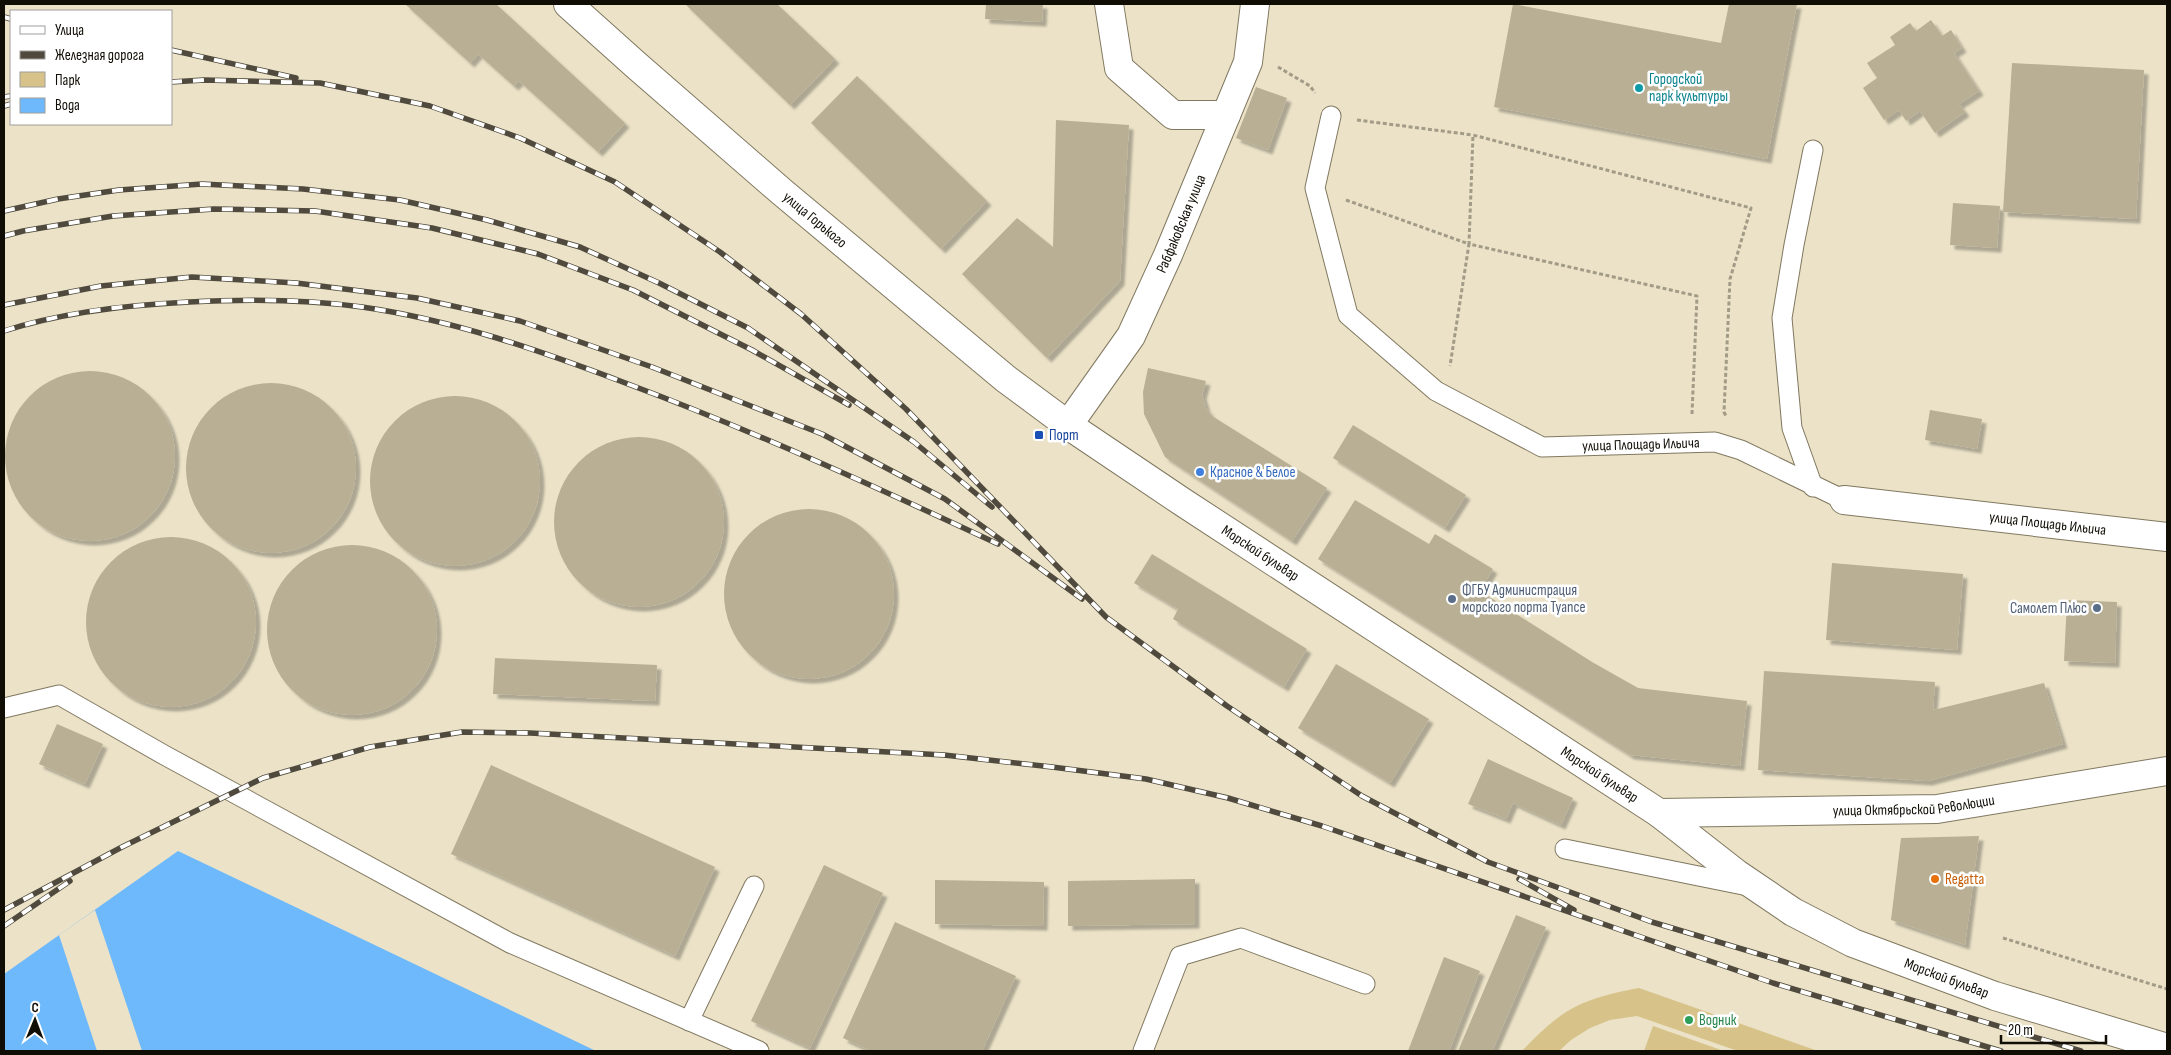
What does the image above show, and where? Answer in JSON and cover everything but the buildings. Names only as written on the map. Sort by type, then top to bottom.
[{"type":"street","name":"улица Горького","points":[[568,4],[636,66],[782,192],[1006,379],[1068,425]]},
{"type":"street","points":[[1109,4],[1119,68],[1173,115],[1226,115]]},
{"type":"street","name":"Рабфаковская улица","points":[[1068,425],[1130,336],[1168,255],[1248,62],[1255,4]]},
{"type":"street","name":"Морской бульвар","points":[[1068,425],[1184,503],[1659,813],[1759,889],[1793,912],[1854,943],[1995,996],[2167,1048]]},
{"type":"street","name":"улица Площадь Ильича","points":[[1844,500],[2167,537]]},
{"type":"street","name":"улица Октябрьской Революции","points":[[1659,813],[1937,809],[2167,771]]},
{"type":"lane","name":"улица Площадь Ильича","points":[[1331,116],[1315,188],[1348,315],[1436,391],[1542,448],[1714,442],[1741,450],[1813,487],[1844,500]]},
{"type":"lane","points":[[1813,487],[1792,428],[1782,318],[1794,245],[1814,150]]},
{"type":"lane","points":[[4,708],[59,696],[510,943],[759,1051]]},
{"type":"lane","points":[[1565,849],[1759,889]]},
{"type":"lane","points":[[689,1021],[754,886]]},
{"type":"lane","points":[[1143,1051],[1180,956],[1241,938],[1365,984]]},
{"type":"path","points":[[1445,396],[1469,244],[1473,135],[1751,208],[1730,279],[1724,412],[1741,450]]},
{"type":"path","points":[[1315,188],[1469,244],[1697,296],[1693,442]]},
{"type":"path","points":[[2003,938],[2167,989]]},
{"type":"green space","name":"Водник","points":[[1639,988],[1818,1051],[1738,1051],[1637,1016],[1610,1020],[1590,1028],[1571,1040],[1559,1051],[1522,1051],[1536,1036],[1562,1015],[1587,1001]]},
{"type":"green space","points":[[1653,1026],[1724,1051],[1644,1051]]},
{"type":"water","points":[[178,851],[596,1051],[4,1051],[4,974]]},
{"type":"pier","points":[[95,910],[142,1051],[97,1051],[59,935]]},
{"type":"railway","points":[[4,17],[10,19]]},
{"type":"railway","points":[[172,50],[296,78]]},
{"type":"railway","points":[[172,82],[204,80],[320,83],[430,106],[520,138],[615,182],[720,252],[801,314],[906,409],[1106,617],[1227,706],[1362,796],[1488,862],[1652,922],[2081,1051]]},
{"type":"railway","points":[[4,97],[10,96]]},
{"type":"railway","points":[[4,106],[10,104]]},
{"type":"railway","points":[[4,211],[58,199],[119,190],[202,184],[303,189],[400,200],[487,220],[580,247],[659,283],[748,328],[914,442],[992,507]]},
{"type":"railway","points":[[4,236],[113,216],[214,209],[315,211],[432,228],[538,254],[633,290],[752,350],[849,405]]},
{"type":"railway","points":[[4,305],[101,286],[192,277],[296,283],[417,298],[520,321],[652,367],[822,434],[945,499],[1082,599]]},
{"type":"railway","points":[[4,331],[26,324],[95,310],[166,303],[232,300],[276,300],[341,304],[430,320],[464,328],[530,349],[675,402],[814,460],[998,544]]},
{"type":"railway","points":[[4,910],[122,847],[263,778],[370,747],[462,732],[530,733],[944,755],[1146,779],[1228,798],[1322,826],[1773,983],[2001,1051]]},
{"type":"railway","points":[[1519,879],[1574,910]]},
{"type":"railway","points":[[4,926],[70,881]]},
{"type":"place","name":"Городской парк культуры","points":[[1639,88]]},
{"type":"place","name":"Порт","points":[[1039,435]]},
{"type":"place","name":"Красное & Белое","points":[[1200,472]]},
{"type":"place","name":"ФГБУ Администрация морского порта Туапсе","points":[[1452,599]]},
{"type":"place","name":"Самолет Плюс","points":[[2097,608]]},
{"type":"place","name":"Regatta","points":[[1935,879]]},
{"type":"place","name":"Водник","points":[[1689,1020]]}]
